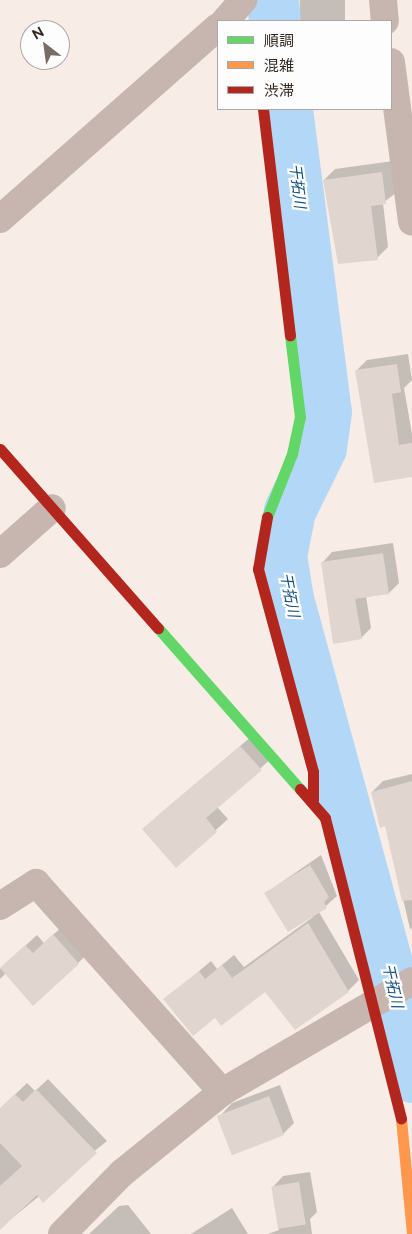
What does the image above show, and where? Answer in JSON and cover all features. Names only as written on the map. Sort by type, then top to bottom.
[{"type":"street","points":[[226,20],[243,0]]},
{"type":"street","points":[[250,0],[253,20]]},
{"type":"street","points":[[383,0],[385,20]]},
{"type":"street","points":[[0,219],[217,28]]},
{"type":"street","points":[[392,70],[412,222]]},
{"type":"street","points":[[263,110],[300,417],[292,454],[261,532],[258,569],[314,772],[313,800]]},
{"type":"street","points":[[0,449],[313,800],[325,818],[375,1003],[400,1112],[412,1234]]},
{"type":"street","points":[[0,554],[52,508]]},
{"type":"street","points":[[0,906],[36,883],[222,1092]]},
{"type":"street","points":[[62,1234],[122,1173],[222,1092],[411,982]]},
{"type":"building","points":[[382,172],[386,204],[371,206],[378,260],[338,264],[323,180]]},
{"type":"building","points":[[397,364],[401,392],[392,394],[399,445],[412,443],[412,477],[374,483],[355,370]]},
{"type":"building","points":[[383,553],[389,594],[355,599],[362,639],[333,644],[321,562]]},
{"type":"building","points":[[240,746],[262,770],[206,818],[217,832],[176,868],[142,829]]},
{"type":"building","points":[[412,781],[412,900],[402,901],[385,826],[380,828],[371,792]]},
{"type":"building","points":[[310,865],[329,897],[324,902],[327,908],[288,932],[264,893]]},
{"type":"building","points":[[308,923],[349,992],[295,1030],[265,992],[221,1026],[215,1018],[193,1036],[163,999],[199,971],[205,979],[222,965],[232,978]]},
{"type":"building","points":[[53,934],[79,964],[33,1006],[0,968],[25,945],[33,953]]},
{"type":"building","points":[[36,1089],[97,1153],[43,1203],[37,1195],[0,1230],[0,1186],[22,1166],[0,1143],[0,1108],[15,1094],[23,1102]]},
{"type":"building","points":[[269,1096],[284,1135],[232,1155],[217,1116]]},
{"type":"building","points":[[299,1182],[306,1224],[278,1229],[271,1186]]},
{"type":"waterway","name":"干拓川","points":[[273,0],[275,20]]},
{"type":"waterway","name":"干拓川","points":[[287,110],[326,412],[321,448],[290,511],[281,556],[288,599],[392,983],[412,1077]]},
{"type":"traffic: fast","points":[[267,517],[292,454],[300,417],[290,335]]},
{"type":"traffic: fast","points":[[158,628],[300,789]]},
{"type":"traffic: slow","points":[[401,1119],[412,1234]]},
{"type":"traffic: jam","points":[[263,110],[290,335]]},
{"type":"traffic: jam","points":[[0,449],[158,628]]},
{"type":"traffic: jam","points":[[267,517],[258,569],[313,772],[313,800]]},
{"type":"traffic: jam","points":[[300,789],[325,818],[401,1119]]}]
